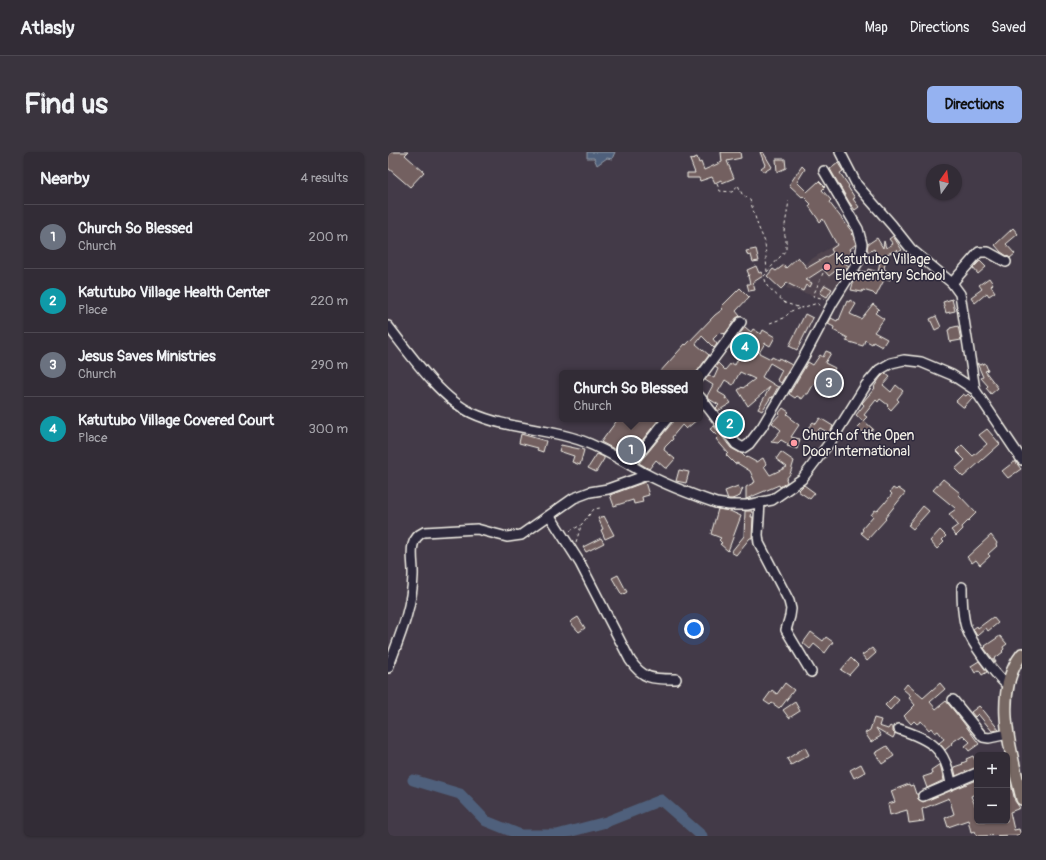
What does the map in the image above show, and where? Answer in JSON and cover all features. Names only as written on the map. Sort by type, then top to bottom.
[{"type":"main road","points":[[1010,752],[1006,711],[1007,685],[1013,668],[1022,654]]},
{"type":"main road","points":[[1010,758],[1022,799]]},
{"type":"street","points":[[840,152],[857,185],[911,249],[952,283],[960,294],[975,390]]},
{"type":"street","points":[[703,402],[736,444],[743,448],[749,444],[762,427],[806,353],[833,302],[860,259],[862,244],[858,229],[824,171]]},
{"type":"street","points":[[952,283],[979,252],[988,252],[1006,262]]},
{"type":"street","points":[[703,373],[741,322]]},
{"type":"street","points":[[388,326],[433,381],[460,406],[472,413],[494,421],[576,438],[592,444],[647,475],[716,503],[747,505],[772,500],[802,479],[833,438],[866,385],[879,370],[891,363],[904,360],[921,362],[952,375],[975,390],[1022,460]]},
{"type":"street","points":[[630,465],[665,422]]},
{"type":"street","points":[[388,668],[405,625],[410,602],[413,576],[412,543],[418,534],[424,532],[477,529],[506,537],[521,535],[574,498],[590,492],[608,489],[647,475]]},
{"type":"street","points":[[760,502],[759,543],[789,601],[790,616],[786,630],[811,672]]},
{"type":"street","points":[[550,516],[572,550],[637,670],[652,678],[676,679]]},
{"type":"street","points":[[962,587],[962,607],[966,627],[983,655],[999,677],[1007,685]]},
{"type":"street","points":[[953,700],[983,737],[989,738],[1008,734]]},
{"type":"street","points":[[899,729],[924,738],[940,752],[949,771],[951,784]]},
{"type":"street","points":[[923,796],[974,774]]},
{"type":"path","points":[[717,184],[720,191],[732,192],[738,185],[742,194],[750,200],[758,226],[765,242],[767,273]]},
{"type":"path","points":[[789,201],[784,231],[786,250],[764,276],[767,286],[785,303],[801,308]]},
{"type":"path","points":[[823,273],[813,296],[833,302]]},
{"type":"path","points":[[770,323],[784,318],[791,312],[801,308],[818,304],[825,317]]},
{"type":"path","points":[[572,550],[581,525],[594,509],[600,508]]},
{"type":"path","points":[[562,534],[581,525]]},
{"type":"shaded area","name":"Katutubo Village Elementary School","points":[[845,238],[857,258],[833,301],[786,288],[796,272],[807,262]]},
{"type":"water","points":[[587,152],[615,152],[612,159],[607,158],[597,165],[594,158],[587,158]]},
{"type":"building","points":[[388,152],[408,152],[405,155],[424,172],[410,187],[388,168]]},
{"type":"building","points":[[721,152],[740,152],[741,158],[727,161],[734,178],[722,183],[721,180],[715,183],[712,177],[700,181],[699,178],[687,178],[687,173],[695,173],[690,160],[697,157],[704,170],[722,162]]},
{"type":"building","points":[[760,152],[763,152],[772,167],[764,172],[761,168],[765,165]]},
{"type":"building","points":[[776,159],[785,159],[786,168],[777,172]]},
{"type":"building","points":[[838,163],[843,171],[840,173],[849,186],[848,187],[855,198],[853,199],[859,207],[855,210],[830,169]]},
{"type":"building","points":[[802,166],[805,169],[797,182],[807,192],[819,181],[825,187],[822,190],[831,200],[829,202],[853,233],[856,244],[850,249],[854,256],[843,262],[849,266],[845,271],[839,268],[829,276],[823,269],[806,280],[812,283],[810,287],[806,285],[803,291],[787,283],[781,289],[767,276],[773,269],[776,271],[784,265],[786,268],[798,257],[807,268],[833,253],[831,249],[837,245],[823,219],[820,222],[809,206],[811,204],[789,185]]},
{"type":"building","points":[[1013,228],[1018,234],[1006,244],[1015,254],[1010,258],[1001,252],[995,245]]},
{"type":"building","points":[[893,236],[902,250],[899,252],[897,250],[887,254],[884,269],[893,274],[890,280],[885,278],[876,296],[873,293],[863,290],[862,292],[851,290],[854,280],[860,271],[867,272],[868,269],[878,272],[881,256],[877,258],[874,249],[869,252],[867,249],[868,244],[877,238],[883,248],[884,241],[886,248],[893,244],[889,239]]},
{"type":"building","points":[[756,249],[759,261],[753,262],[751,255],[748,256],[746,251]]},
{"type":"building","points":[[980,261],[986,267],[978,274],[973,268]]},
{"type":"building","points":[[756,266],[759,273],[761,272],[763,276],[752,283],[755,290],[749,291],[747,284],[750,284],[747,270]]},
{"type":"building","points":[[989,278],[993,284],[991,286],[995,292],[989,296],[987,293],[975,303],[971,297],[982,289],[979,285]]},
{"type":"building","points":[[825,285],[832,289],[827,297],[820,293]]},
{"type":"building","points":[[740,288],[749,297],[736,311],[740,316],[736,318],[725,334],[720,332],[713,339],[717,344],[714,348],[702,336],[696,344],[709,355],[698,370],[662,370],[685,344],[686,345],[715,315],[723,309],[721,307]]},
{"type":"building","points":[[952,299],[955,311],[946,313],[943,302]]},
{"type":"building","points":[[850,300],[856,304],[850,314],[861,319],[873,304],[879,309],[875,313],[884,319],[874,332],[887,339],[882,347],[865,340],[863,346],[846,341],[848,338],[833,330],[834,327],[828,324],[831,318],[837,321],[838,319],[839,320],[847,301],[849,302]]},
{"type":"building","points":[[805,314],[813,318],[797,350],[789,346]]},
{"type":"building","points":[[936,316],[941,327],[935,330],[930,319]]},
{"type":"building","points":[[958,326],[961,340],[950,342],[948,330]]},
{"type":"building","points":[[745,327],[751,332],[753,329],[761,334],[763,330],[775,337],[770,346],[765,343],[759,353],[771,359],[772,357],[778,360],[779,358],[792,365],[781,383],[777,380],[782,370],[770,363],[762,377],[778,387],[762,411],[758,409],[770,387],[748,406],[738,390],[755,379],[740,372],[733,385],[725,380],[718,392],[725,396],[725,399],[727,398],[731,403],[718,411],[716,408],[719,405],[707,396],[713,385],[705,380],[709,375],[714,378],[718,369],[715,367],[718,363],[725,370],[731,363],[735,365],[740,355],[729,348]]},
{"type":"building","points":[[826,351],[831,353],[825,363],[835,368],[830,379],[836,382],[831,389],[816,380],[808,394],[806,394],[802,399],[797,396],[795,398],[789,394],[808,362],[813,365],[820,355],[823,357]]},
{"type":"building","points":[[977,363],[980,365],[985,363],[988,370],[985,371],[998,388],[991,394],[986,388],[988,386],[981,378],[983,377]]},
{"type":"building","points":[[885,373],[890,377],[883,385],[891,392],[896,385],[903,391],[897,399],[899,401],[891,410],[887,406],[888,405],[880,399],[878,402],[876,400],[864,415],[867,417],[863,421],[856,415],[864,405],[862,403]]},
{"type":"building","points":[[963,394],[966,396],[968,394],[972,398],[964,407],[956,401]]},
{"type":"building","points":[[783,408],[789,412],[787,414],[792,418],[791,419],[799,425],[791,437],[800,439],[797,449],[787,446],[788,444],[781,440],[778,443],[771,442],[781,430],[772,423]]},
{"type":"building","points":[[820,418],[833,426],[829,433],[820,428],[811,438],[809,437],[811,434],[806,430],[813,422],[816,424]]},
{"type":"building","points":[[864,421],[873,429],[867,436],[858,427]]},
{"type":"building","points":[[616,422],[657,422],[629,457],[601,442]]},
{"type":"building","points":[[694,422],[686,429],[682,425],[672,437],[673,439],[665,447],[664,450],[675,459],[667,468],[656,460],[649,469],[639,463],[672,423]]},
{"type":"building","points":[[714,426],[731,448],[746,458],[747,457],[756,462],[763,458],[766,464],[764,466],[770,475],[787,467],[776,459],[781,452],[794,461],[790,474],[786,479],[787,482],[780,487],[779,485],[746,499],[746,487],[755,482],[750,471],[737,463],[735,464],[726,455],[728,453],[716,439],[718,437],[710,429]]},
{"type":"building","points":[[987,429],[1000,444],[963,477],[955,469],[965,460],[956,451],[962,445],[973,456],[987,444],[979,435]]},
{"type":"building","points":[[521,434],[546,441],[543,452],[537,450],[538,448],[519,443]]},
{"type":"building","points":[[561,445],[584,450],[580,465],[572,462],[574,456],[559,451]]},
{"type":"building","points":[[597,454],[604,457],[604,459],[596,472],[588,468]]},
{"type":"building","points":[[1015,461],[1021,469],[1008,478],[1002,471]]},
{"type":"building","points":[[679,470],[689,472],[686,483],[676,481]]},
{"type":"building","points":[[943,479],[960,493],[959,495],[976,513],[962,527],[963,529],[956,536],[951,530],[958,525],[949,514],[956,509],[933,490]]},
{"type":"building","points":[[645,482],[649,495],[642,497],[643,502],[634,504],[633,500],[614,506],[610,495]]},
{"type":"building","points":[[804,485],[815,493],[810,499],[798,491]]},
{"type":"building","points":[[738,486],[740,490],[743,488],[740,496],[728,499],[725,491]]},
{"type":"building","points":[[893,488],[896,490],[898,488],[905,493],[885,518],[886,519],[868,539],[861,533],[863,530],[862,529],[873,516],[871,515],[875,510],[877,511],[892,494],[890,492]]},
{"type":"building","points":[[923,506],[929,511],[913,529],[908,525]]},
{"type":"building","points":[[718,509],[730,511],[741,516],[728,551],[720,544],[722,543],[719,540],[721,538],[711,534]]},
{"type":"building","points":[[745,511],[752,511],[752,538],[750,538],[736,555],[731,552],[744,536]]},
{"type":"building","points":[[604,516],[614,535],[605,539],[601,530],[603,529],[598,518]]},
{"type":"building","points":[[940,530],[946,536],[942,540],[944,542],[937,549],[930,541]]},
{"type":"building","points":[[991,535],[997,543],[997,546],[988,554],[990,556],[980,565],[976,560],[972,563],[967,557]]},
{"type":"building","points":[[601,538],[604,543],[586,552],[583,547]]},
{"type":"building","points":[[618,575],[627,592],[622,595],[612,578]]},
{"type":"building","points":[[578,617],[585,628],[579,632],[570,622]]},
{"type":"building","points":[[993,617],[998,623],[988,631],[986,628],[977,636],[973,629],[977,626],[978,628]]},
{"type":"building","points":[[811,632],[823,641],[826,637],[833,642],[825,653],[814,644],[810,649],[803,643]]},
{"type":"building","points":[[1000,636],[1007,644],[1003,647],[1003,652],[994,659],[995,662],[984,648]]},
{"type":"building","points":[[872,648],[876,653],[867,661],[862,655]]},
{"type":"building","points":[[851,658],[858,665],[849,675],[841,670]]},
{"type":"building","points":[[979,661],[987,672],[982,675],[979,670],[975,673],[971,666]]},
{"type":"building","points":[[785,683],[794,690],[781,707],[779,708],[772,703],[770,705],[764,701],[772,690],[777,694]]},
{"type":"building","points":[[940,683],[945,689],[930,702],[936,709],[946,701],[963,722],[979,744],[969,751],[965,746],[970,742],[963,735],[951,743],[952,744],[945,750],[939,743],[944,739],[938,731],[935,733],[931,728],[929,730],[921,721],[917,724],[914,721],[911,724],[904,716],[915,705],[909,698],[911,696],[903,689],[907,684],[923,698]]},
{"type":"building","points":[[894,696],[899,700],[890,710],[885,705]]},
{"type":"building","points":[[795,702],[800,711],[789,718],[783,710]]},
{"type":"building","points":[[979,706],[999,730],[992,731],[978,714],[975,717],[971,712]]},
{"type":"building","points":[[874,718],[881,720],[879,726],[888,729],[890,726],[893,728],[893,732],[895,734],[893,738],[876,728],[881,736],[871,742],[865,733],[870,730]]},
{"type":"building","points":[[887,746],[894,756],[882,764],[875,753]]},
{"type":"building","points":[[805,747],[809,755],[791,765],[787,759]]},
{"type":"building","points":[[973,756],[974,768],[956,776],[954,767],[963,764],[962,763],[967,761],[966,759]]},
{"type":"building","points":[[861,764],[865,772],[854,778],[850,770]]},
{"type":"building","points":[[940,764],[944,780],[927,788],[923,777],[932,774],[931,770]]},
{"type":"building","points":[[1010,780],[1015,801],[1020,808],[1010,812]]},
{"type":"building","points":[[974,781],[974,794],[971,796],[974,803],[974,824],[1010,824],[1010,812],[1014,830],[1019,829],[1021,835],[977,836],[975,831],[971,832],[968,820],[948,827],[945,818],[954,814],[949,798],[922,809],[924,821],[909,823],[907,810],[890,815],[888,804],[895,802],[891,791],[909,784],[910,786],[913,785],[916,794],[918,794],[918,799],[923,802]]},
{"type":"waterway","points":[[413,780],[460,794],[486,821],[521,835],[557,835],[606,822],[661,800],[702,836]]},
{"type":"place","name":"Katutubo Village Elementary School","points":[[827,267]]},
{"type":"place","name":"Katutubo Village Covered Court","points":[[745,347]]},
{"type":"place","name":"Jesus Saves Ministries","points":[[829,383]]},
{"type":"place","name":"Katutubo Village Health Center","points":[[730,424]]},
{"type":"place","name":"Church of the Open Door International","points":[[794,443]]},
{"type":"place","name":"Church So Blessed","points":[[631,450]]}]
